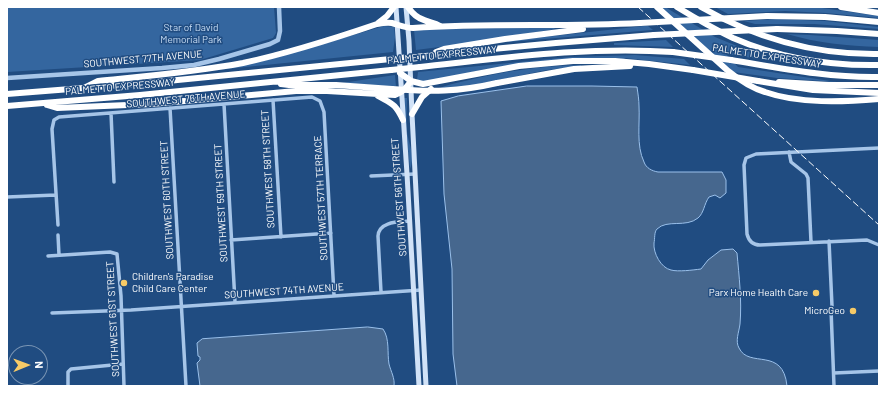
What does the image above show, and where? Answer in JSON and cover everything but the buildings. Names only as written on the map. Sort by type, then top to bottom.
[{"type":"highway","points":[[377,24],[395,7]]},
{"type":"highway","points":[[407,7],[420,19],[435,22],[440,26]]},
{"type":"highway","points":[[657,7],[727,70],[738,79],[756,89],[782,97],[805,99],[879,99]]},
{"type":"highway","points":[[677,7],[725,34],[767,50],[802,59],[828,63],[879,65]]},
{"type":"highway","points":[[701,7],[742,28],[790,44],[835,52],[879,54]]},
{"type":"highway","points":[[841,7],[879,13]]},
{"type":"highway","points":[[84,88],[98,81],[204,69],[259,59],[300,49],[377,24],[388,23],[408,28],[440,26],[597,25],[767,16],[816,16],[879,22]]},
{"type":"highway","points":[[431,55],[444,50],[597,25]]},
{"type":"highway","name":"PALMETTO EXPRESSWAY","points":[[7,94],[284,70],[419,56],[654,35],[777,29],[879,34]]},
{"type":"highway","name":"PALMETTO EXPRESSWAY","points":[[7,106],[44,104],[594,50],[673,52],[818,74],[848,77],[879,77]]},
{"type":"highway","points":[[400,73],[411,81],[423,84],[510,68],[559,62],[615,61],[693,70],[765,82],[774,85],[813,90],[879,93]]},
{"type":"highway","points":[[274,82],[289,85],[336,85],[447,91],[469,89],[546,73],[580,68],[661,66]]},
{"type":"highway","points":[[412,114],[425,94],[446,80]]},
{"type":"highway","points":[[44,104],[57,108],[100,107],[306,90],[395,95],[405,90],[411,81]]},
{"type":"highway","points":[[765,82],[774,81],[829,85],[879,84]]},
{"type":"highway","points":[[375,94],[392,103],[403,120]]},
{"type":"main road","name":"SOUTHWEST 56TH STREET","points":[[395,7],[410,221],[419,386]]},
{"type":"main road","name":"SOUTHWEST 56TH STREET","points":[[407,7],[414,174],[426,386]]},
{"type":"main road","points":[[410,221],[417,221]]},
{"type":"street","name":"SOUTHWEST 77TH AVENUE","points":[[7,78],[190,65],[219,59],[270,44],[278,40],[280,31],[278,7]]},
{"type":"street","name":"SOUTHWEST 76TH AVENUE","points":[[56,195],[52,129],[54,120],[61,117],[309,97],[320,101]]},
{"type":"street","name":"SOUTHWEST 58TH STREET","points":[[273,100],[281,237]]},
{"type":"street","name":"SOUTHWEST 57TH TERRACE","points":[[320,101],[324,112],[334,295]]},
{"type":"street","name":"SOUTHWEST 59TH STREET","points":[[224,104],[235,302]]},
{"type":"street","name":"SOUTHWEST 60TH STREET","points":[[170,108],[186,386]]},
{"type":"street","points":[[111,113],[114,182]]},
{"type":"street","points":[[879,148],[756,154],[746,158],[744,165],[747,234],[749,240],[753,244],[868,240],[879,245]]},
{"type":"street","points":[[789,152],[791,162],[806,174],[808,178],[811,242]]},
{"type":"street","points":[[371,176],[414,174]]},
{"type":"street","points":[[7,197],[56,195],[58,224]]},
{"type":"street","points":[[381,292],[378,236],[380,228],[392,223],[410,221]]},
{"type":"street","points":[[231,240],[331,233]]},
{"type":"street","points":[[48,256],[59,255],[58,235]]},
{"type":"street","points":[[829,241],[834,386]]},
{"type":"street","name":"SOUTHWEST 61ST STREET","points":[[59,255],[114,252],[117,254],[124,386]]},
{"type":"street","name":"SOUTHWEST 74TH AVENUE","points":[[52,312],[121,310],[421,290]]},
{"type":"street","points":[[68,386],[68,371],[79,367],[123,364]]},
{"type":"street","points":[[834,373],[879,371]]},
{"type":"green space","name":"Star of David Memorial Park","points":[[7,7],[274,7],[276,33],[273,38],[200,60],[7,72]]},
{"type":"green space","points":[[660,7],[665,7],[715,37],[759,55],[758,59],[726,54],[738,67],[837,82],[777,78],[733,72]]},
{"type":"green space","points":[[715,7],[815,7],[879,16],[879,18],[785,11],[728,14]]},
{"type":"green space","points":[[776,19],[825,21],[879,27],[879,29],[814,24],[755,24],[744,21]]},
{"type":"green space","points":[[384,26],[394,27],[395,37],[393,52],[216,70],[299,51]]},
{"type":"green space","points":[[648,26],[653,30],[508,42],[508,41]]},
{"type":"green space","points":[[529,27],[555,29],[416,50],[414,30]]},
{"type":"green space","points":[[787,34],[879,40],[879,47],[832,44]]},
{"type":"green space","points":[[666,40],[673,47],[614,45],[614,43]]},
{"type":"green space","points":[[635,55],[684,59],[690,65],[625,58],[577,58],[540,61],[481,70],[427,82],[417,80],[418,72],[570,57]]},
{"type":"green space","points":[[581,65],[547,70],[468,86],[438,89],[479,77],[508,72],[537,68]]},
{"type":"green space","points":[[395,75],[396,87],[342,83]]},
{"type":"green space","points":[[403,98],[407,98],[407,131],[412,159],[410,169]]},
{"type":"shaded area","points":[[527,86],[637,87],[640,149],[644,162],[648,168],[658,172],[722,172],[726,180],[726,193],[720,198],[715,195],[709,197],[702,214],[693,221],[688,223],[666,224],[657,229],[654,243],[656,255],[658,260],[667,269],[686,271],[701,269],[708,260],[721,250],[733,249],[737,253],[741,306],[737,339],[739,348],[744,354],[750,357],[773,362],[779,366],[784,374],[787,386],[457,386],[453,354],[452,269],[444,194],[441,101],[458,96]]},
{"type":"shaded area","points":[[368,327],[383,329],[387,337],[389,364],[394,386],[200,386],[197,363],[200,360],[200,357],[198,356],[197,343],[202,339]]},
{"type":"railway","points":[[638,7],[879,225]]},
{"type":"place","name":"Children's Paradise Child Care Center","points":[[124,283]]},
{"type":"place","name":"Parx Home Health Care","points":[[816,293]]},
{"type":"place","name":"MicroGeo","points":[[853,311]]}]
